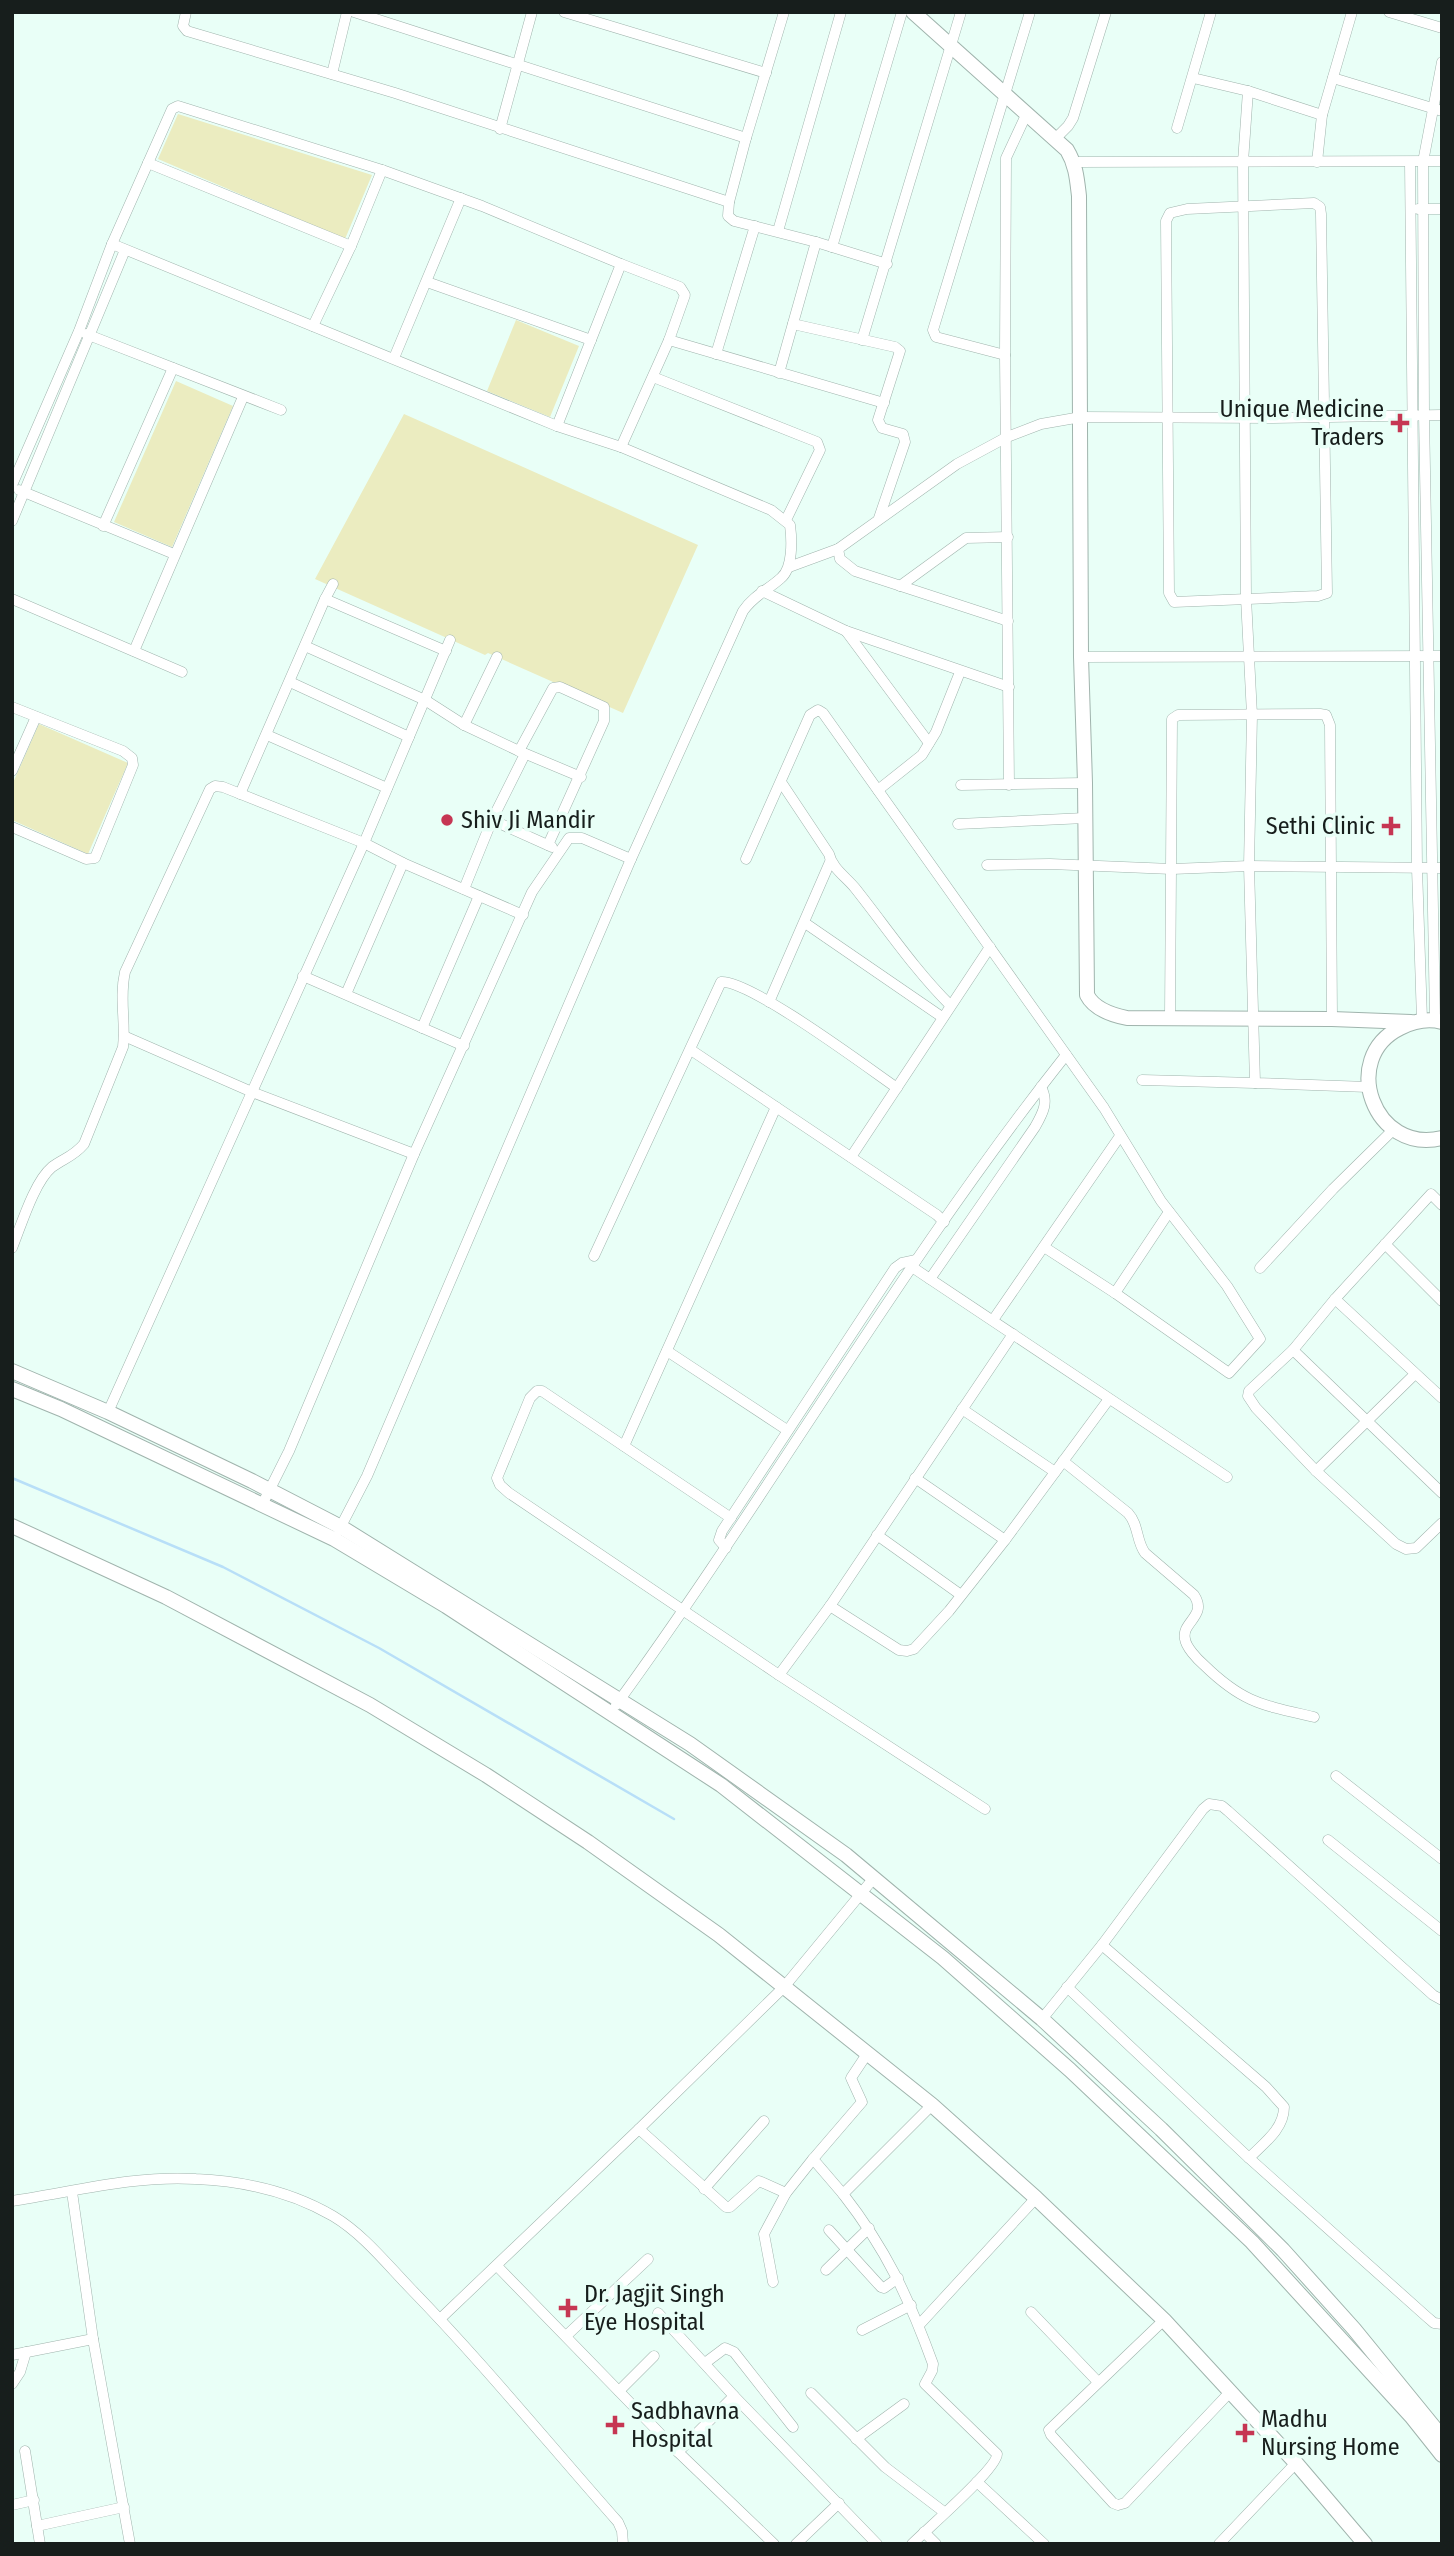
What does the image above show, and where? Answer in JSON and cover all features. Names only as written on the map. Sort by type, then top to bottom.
[{"type":"main road","points":[[913,12],[1067,150],[1074,162],[1079,195],[1081,657],[1087,866],[1087,995],[1090,1001],[1102,1010],[1127,1018],[1427,1021]]},
{"type":"main road","points":[[1427,1021],[1392,1032],[1378,1047],[1370,1066],[1368,1087],[1373,1104],[1394,1130],[1414,1139],[1442,1138]]},
{"type":"main road","points":[[12,1371],[108,1412],[271,1491],[616,1706],[690,1744],[846,1855],[1042,2019],[1161,2129],[1283,2250],[1354,2329],[1442,2437]]},
{"type":"main road","points":[[12,1389],[61,1409],[262,1505],[337,1533]]},
{"type":"main road","points":[[12,1527],[166,1597],[370,1705],[486,1775],[588,1842],[719,1935],[932,2105],[1036,2198],[1164,2320],[1296,2463],[1365,2544]]},
{"type":"main road","points":[[616,1706],[943,1958],[1060,2061],[1242,2233],[1411,2416],[1442,2455]]},
{"type":"street","points":[[186,12],[183,26],[187,31],[332,74],[729,202]]},
{"type":"street","points":[[332,74],[347,12]]},
{"type":"street","points":[[354,12],[746,138]]},
{"type":"street","points":[[500,129],[532,12]]},
{"type":"street","points":[[564,12],[766,73]]},
{"type":"street","points":[[784,12],[727,211],[731,220],[778,231],[887,264]]},
{"type":"street","points":[[778,231],[841,12]]},
{"type":"street","points":[[832,247],[902,12]]},
{"type":"street","points":[[862,340],[961,12]]},
{"type":"street","points":[[1005,355],[941,339],[934,335],[933,330],[1030,12]]},
{"type":"street","points":[[1055,139],[1073,118],[1106,12]]},
{"type":"street","points":[[1177,128],[1211,12]]},
{"type":"street","points":[[1317,162],[1322,115],[1352,12]]},
{"type":"street","points":[[1389,12],[1442,28]]},
{"type":"street","points":[[1427,1021],[1436,868],[1428,657],[1423,162],[1437,110],[1442,62]]},
{"type":"street","points":[[1193,78],[1248,91],[1322,115]]},
{"type":"street","points":[[1333,78],[1437,110]]},
{"type":"street","points":[[1248,91],[1243,162],[1247,418],[1246,598],[1252,715],[1249,866],[1255,1083]]},
{"type":"street","points":[[174,554],[12,486],[148,163],[172,109],[178,106],[382,170],[461,198],[683,290],[684,300],[669,340],[621,447]]},
{"type":"street","points":[[1009,785],[1006,158],[1027,113]]},
{"type":"street","points":[[1074,162],[1442,161]]},
{"type":"street","points":[[1410,162],[1417,868],[1427,1021]]},
{"type":"street","points":[[148,163],[351,246]]},
{"type":"street","points":[[313,326],[351,246],[382,170]]},
{"type":"street","points":[[394,358],[461,198]]},
{"type":"street","points":[[1314,203],[1320,207],[1327,593],[1318,596],[1174,602],[1171,598],[1166,221],[1170,213],[1176,211],[1244,206],[1314,203]]},
{"type":"street","points":[[1410,209],[1442,209]]},
{"type":"street","points":[[716,354],[755,226]]},
{"type":"street","points":[[779,373],[816,242]]},
{"type":"street","points":[[113,244],[557,426],[621,447],[771,510],[786,520],[791,532],[789,567]]},
{"type":"street","points":[[12,521],[125,250]]},
{"type":"street","points":[[557,426],[621,264]]},
{"type":"street","points":[[427,282],[591,340]]},
{"type":"street","points":[[793,324],[898,348],[900,351],[878,420],[882,428],[903,434],[905,442],[879,519]]},
{"type":"street","points":[[79,331],[281,410]]},
{"type":"street","points":[[669,340],[884,402]]},
{"type":"street","points":[[103,526],[173,368]]},
{"type":"street","points":[[653,377],[817,442],[820,450],[818,456],[786,520]]},
{"type":"street","points":[[134,651],[243,397]]},
{"type":"street","points":[[337,1533],[372,1466],[631,859],[743,611],[754,596],[780,579],[789,567],[838,549],[957,464],[1007,437],[1041,424],[1081,417],[1442,415]]},
{"type":"street","points":[[900,586],[966,538],[1008,537]]},
{"type":"street","points":[[838,549],[839,559],[846,565],[900,586],[1008,621]]},
{"type":"street","points":[[240,794],[332,584]]},
{"type":"street","points":[[762,591],[846,631],[1009,687]]},
{"type":"street","points":[[12,598],[182,672]]},
{"type":"street","points":[[325,599],[446,651]]},
{"type":"street","points":[[846,631],[929,743]]},
{"type":"street","points":[[108,1412],[364,843],[450,640]]},
{"type":"street","points":[[305,646],[425,700],[464,725],[522,753],[580,777]]},
{"type":"street","points":[[1081,657],[1442,656]]},
{"type":"street","points":[[464,725],[497,657]]},
{"type":"street","points":[[878,790],[913,763],[929,743],[960,672]]},
{"type":"street","points":[[290,682],[408,737]]},
{"type":"street","points":[[464,889],[548,694],[553,688],[560,687],[601,705],[606,711],[580,777],[548,845]]},
{"type":"street","points":[[12,707],[123,751],[132,758],[133,765],[95,859],[86,859],[12,827]]},
{"type":"street","points":[[746,859],[810,715],[818,710],[823,713],[1104,1108],[1169,1212],[1227,1286],[1260,1339],[1229,1373],[1044,1247]]},
{"type":"street","points":[[1170,1018],[1172,719],[1178,715],[1320,714],[1329,719],[1332,1019]]},
{"type":"street","points":[[12,771],[36,717]]},
{"type":"street","points":[[267,735],[387,788]]},
{"type":"street","points":[[769,1002],[830,862],[829,854],[781,782]]},
{"type":"street","points":[[961,785],[1085,783]]},
{"type":"street","points":[[12,1248],[36,1190],[46,1175],[53,1166],[77,1153],[84,1144],[116,1068],[124,1036],[121,989],[125,972],[209,789],[215,786],[240,794],[364,843],[403,863],[523,915]]},
{"type":"street","points":[[958,824],[1085,818]]},
{"type":"street","points":[[492,820],[559,850]]},
{"type":"street","points":[[262,1505],[271,1491],[414,1154],[533,892],[569,838],[576,837],[631,859]]},
{"type":"street","points":[[830,862],[853,885],[924,980],[950,1005]]},
{"type":"street","points":[[346,994],[403,863]]},
{"type":"street","points":[[988,865],[1172,869],[1249,866],[1436,868]]},
{"type":"street","points":[[422,1028],[479,895]]},
{"type":"street","points":[[805,923],[942,1017]]},
{"type":"street","points":[[851,1157],[990,947]]},
{"type":"street","points":[[303,975],[464,1046]]},
{"type":"street","points":[[594,1256],[721,982],[736,984],[769,1002],[897,1088]]},
{"type":"street","points":[[124,1036],[252,1092],[414,1154]]},
{"type":"street","points":[[691,1050],[944,1222]]},
{"type":"street","points":[[616,1706],[726,1548],[914,1264],[1066,1055]]},
{"type":"street","points":[[1142,1080],[1368,1087]]},
{"type":"street","points":[[930,1279],[1035,1127],[1045,1105],[1045,1094],[1041,1087]]},
{"type":"street","points":[[624,1446],[776,1107]]},
{"type":"street","points":[[1260,1268],[1333,1189],[1394,1130]]},
{"type":"street","points":[[993,1320],[1120,1136]]},
{"type":"street","points":[[1442,1205],[1432,1194],[1335,1299],[1293,1349],[1248,1391],[1255,1408],[1317,1471],[1396,1544],[1406,1549],[1416,1548],[1442,1524]]},
{"type":"street","points":[[1115,1293],[1169,1212]]},
{"type":"street","points":[[1385,1244],[1442,1301]]},
{"type":"street","points":[[726,1548],[719,1540],[731,1517],[895,1268],[907,1261],[1227,1477]]},
{"type":"street","points":[[1335,1299],[1442,1398]]},
{"type":"street","points":[[779,1675],[830,1606],[1013,1334]]},
{"type":"street","points":[[1293,1349],[1442,1493]]},
{"type":"street","points":[[667,1351],[788,1430]]},
{"type":"street","points":[[1317,1471],[1415,1374]]},
{"type":"street","points":[[731,1517],[548,1394],[537,1391],[530,1398],[498,1474],[497,1482],[683,1611],[985,1809]]},
{"type":"street","points":[[830,1606],[898,1650],[907,1651],[919,1645],[1005,1539],[1109,1398]]},
{"type":"street","points":[[962,1409],[1055,1472]]},
{"type":"street","points":[[1063,1461],[1128,1513],[1136,1524],[1145,1553],[1198,1600],[1198,1609],[1185,1632],[1184,1640],[1200,1662],[1224,1684],[1246,1699],[1314,1717]]},
{"type":"street","points":[[915,1478],[1005,1539]]},
{"type":"street","points":[[877,1535],[961,1595]]},
{"type":"street","points":[[1336,1776],[1442,1859]]},
{"type":"street","points":[[1042,2019],[1209,1804],[1216,1804],[1228,1811],[1433,1995],[1442,2000]]},
{"type":"street","points":[[1328,1840],[1442,1931]]},
{"type":"street","points":[[440,2319],[783,1987],[873,1879]]},
{"type":"street","points":[[1102,1945],[1266,2087],[1284,2107],[1284,2118],[1279,2128],[1249,2158]]},
{"type":"street","points":[[1067,1987],[1249,2158],[1426,2317],[1434,2323],[1442,2324]]},
{"type":"street","points":[[773,2282],[764,2234],[786,2193],[862,2102],[851,2078],[867,2054]]},
{"type":"street","points":[[842,2194],[932,2105]]},
{"type":"street","points":[[704,2189],[764,2121]]},
{"type":"street","points":[[639,2129],[726,2207],[733,2205],[759,2181],[786,2193]]},
{"type":"street","points":[[813,2160],[869,2228],[898,2278],[933,2364],[925,2384],[997,2454],[996,2462],[912,2544]]},
{"type":"street","points":[[12,2201],[168,2178],[236,2183],[275,2192],[315,2207],[350,2229],[440,2319],[618,2522],[623,2544]]},
{"type":"street","points":[[72,2192],[93,2339],[130,2544]]},
{"type":"street","points":[[919,2325],[1036,2198]]},
{"type":"street","points":[[826,2270],[869,2228]]},
{"type":"street","points":[[830,2230],[881,2287],[884,2288],[898,2278]]},
{"type":"street","points":[[566,2336],[648,2259]]},
{"type":"street","points":[[497,2266],[678,2452],[774,2544]]},
{"type":"street","points":[[862,2330],[911,2305]]},
{"type":"street","points":[[1031,2312],[1098,2382]]},
{"type":"street","points":[[658,2313],[877,2544]]},
{"type":"street","points":[[1164,2320],[1048,2430],[1051,2435],[1118,2505],[1125,2503],[1231,2391]]},
{"type":"street","points":[[12,2354],[93,2339]]},
{"type":"street","points":[[705,2362],[725,2348],[734,2352],[793,2427]]},
{"type":"street","points":[[12,2384],[26,2352]]},
{"type":"street","points":[[619,2391],[654,2356]]},
{"type":"street","points":[[811,2393],[896,2476],[944,2512]]},
{"type":"street","points":[[678,2452],[734,2396]]},
{"type":"street","points":[[856,2439],[904,2403]]},
{"type":"street","points":[[25,2451],[40,2544]]},
{"type":"street","points":[[1219,2544],[1296,2463]]},
{"type":"street","points":[[977,2482],[1044,2544]]},
{"type":"street","points":[[12,2505],[34,2500]]},
{"type":"street","points":[[796,2544],[839,2503]]},
{"type":"street","points":[[37,2526],[124,2507]]},
{"type":"street","points":[[924,2532],[936,2544]]},
{"type":"green space","points":[[178,114],[372,175],[345,239],[158,159]]},
{"type":"green space","points":[[516,320],[579,346],[550,417],[487,391]]},
{"type":"green space","points":[[176,381],[233,406],[172,547],[114,522]]},
{"type":"green space","points":[[404,414],[698,545],[623,713],[315,579]]},
{"type":"green space","points":[[39,724],[128,763],[88,854],[12,820],[12,785]]},
{"type":"waterway","points":[[12,1478],[223,1567],[379,1648],[674,1819]]},
{"type":"place","name":"Unique Medicine Traders","points":[[1400,423]]},
{"type":"place","name":"Shiv Ji Mandir","points":[[447,820]]},
{"type":"place","name":"Sethi Clinic","points":[[1391,826]]},
{"type":"place","name":"Dr. Jagjit Singh Eye Hospital","points":[[568,2308]]},
{"type":"place","name":"Sadbhavna Hospital","points":[[615,2425]]},
{"type":"place","name":"Madhu Nursing Home","points":[[1245,2433]]}]
